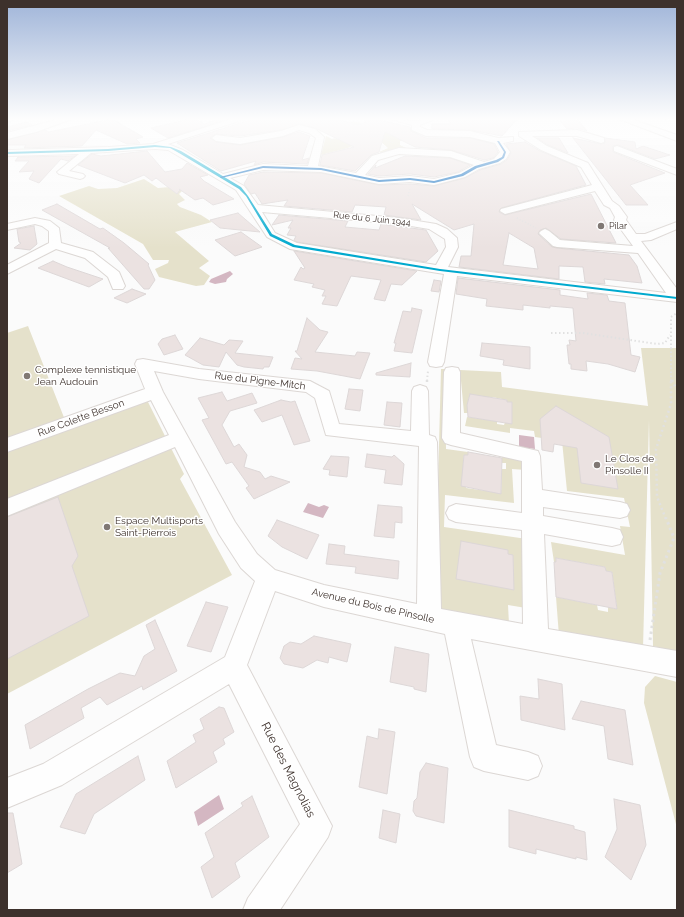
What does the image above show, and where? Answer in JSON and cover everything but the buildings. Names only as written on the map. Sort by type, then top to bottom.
[{"type":"street","points":[[75,162],[62,172],[80,176]]},
{"type":"street","points":[[197,162],[242,191],[271,234],[294,246],[445,270],[677,298]]},
{"type":"street","points":[[312,169],[314,162]]},
{"type":"street","points":[[358,177],[372,162]]},
{"type":"street","points":[[474,162],[484,165]]},
{"type":"street","points":[[221,176],[258,168],[312,169],[379,181],[406,179],[434,182],[462,175],[494,162]]},
{"type":"street","points":[[579,162],[585,165],[608,203],[614,206],[621,217],[620,220],[677,298]]},
{"type":"street","points":[[650,162],[677,172]]},
{"type":"street","points":[[505,211],[598,187]]},
{"type":"street","name":"Rue du 6 Juin 1944","points":[[254,208],[399,221],[432,226],[443,231],[451,238],[452,247],[445,270]]},
{"type":"street","points":[[7,227],[36,222],[46,222],[55,230],[54,245]]},
{"type":"street","points":[[633,238],[647,237],[677,225]]},
{"type":"street","points":[[545,233],[557,243],[642,250]]},
{"type":"street","points":[[7,270],[54,245],[89,255],[114,275],[118,286]]},
{"type":"street","points":[[445,270],[444,367],[451,438],[531,456],[536,638]]},
{"type":"street","name":"Avenue du Bois de Pinsolle","points":[[143,364],[155,392],[227,528],[249,561],[268,578],[324,596],[454,624],[677,664]]},
{"type":"street","name":"Rue du Pigne-Mitch","points":[[143,364],[199,374],[310,387],[323,395],[332,430],[420,439]]},
{"type":"street","points":[[420,391],[420,439],[428,442],[428,618]]},
{"type":"street","name":"Rue Colette Besson","points":[[7,445],[155,392]]},
{"type":"street","points":[[7,508],[179,438]]},
{"type":"street","points":[[532,497],[620,510]]},
{"type":"street","points":[[456,513],[612,537]]},
{"type":"street","points":[[7,793],[52,775],[234,666],[268,578]]},
{"type":"street","points":[[454,624],[484,757],[528,766]]},
{"type":"street","name":"Rue des Magnolias","points":[[234,666],[317,826],[260,910]]},
{"type":"path","points":[[505,211],[545,233]]},
{"type":"path","points":[[646,658],[658,597],[660,573],[674,538],[657,497],[656,449],[671,404],[671,317],[677,313]]},
{"type":"path","points":[[551,333],[583,333],[657,344],[665,343],[670,335]]},
{"type":"path","points":[[672,379],[677,390]]},
{"type":"shaded area","points":[[144,179],[158,188],[181,186],[182,191],[179,194],[185,200],[177,204],[180,207],[201,215],[212,222],[175,232],[209,261],[199,268],[210,276],[204,285],[196,286],[159,277],[155,269],[168,263],[169,260],[153,260],[143,244],[59,196],[89,186],[98,189],[117,188]]},
{"type":"shaded area","points":[[230,271],[233,274],[227,279],[226,282],[215,284],[209,282],[211,279]]},
{"type":"shaded area","name":"Complexe tennistique Jean Audouin","points":[[28,326],[65,420],[7,440],[7,333]]},
{"type":"shaded area","points":[[641,348],[677,348],[677,652],[653,646],[649,420],[643,648],[559,636],[556,597],[597,605],[598,610],[608,612],[608,607],[617,609],[612,572],[606,571],[605,567],[556,558],[556,562],[554,562],[551,542],[625,555],[620,526],[630,527],[624,498],[567,491],[562,441],[535,437],[534,431],[510,428],[510,433],[465,426],[467,417],[497,421],[497,424],[504,425],[512,402],[507,402],[507,400],[492,397],[469,397],[468,413],[464,413],[460,370],[501,372],[502,387],[648,406]]},
{"type":"shaded area","points":[[441,369],[445,369],[446,449],[468,452],[468,455],[464,455],[463,467],[466,488],[501,493],[502,469],[506,469],[506,463],[502,463],[502,457],[524,459],[526,470],[512,469],[514,503],[445,495],[444,527],[527,539],[526,608],[508,605],[509,624],[445,613],[437,607],[435,597]]},
{"type":"shaded area","name":"Espace Multisports Saint-Pierrois","points":[[144,401],[148,402],[184,474],[180,479],[232,575],[7,694],[7,450]]},
{"type":"shaded area","points":[[519,435],[534,437],[535,449],[519,447]]},
{"type":"shaded area","points":[[308,503],[319,507],[324,505],[329,507],[323,518],[303,512]]},
{"type":"shaded area","points":[[655,676],[677,682],[677,828],[644,703],[645,687]]},
{"type":"shaded area","points":[[219,795],[224,809],[198,826],[194,812]]},
{"type":"transit line","points":[[196,162],[240,188],[247,196],[271,235],[294,246],[440,270],[677,298]]},
{"type":"transit line","points":[[221,177],[263,167],[321,169],[379,181],[410,179],[434,182],[462,175],[476,167],[494,162]]},
{"type":"place","name":"Pilar","points":[[601,226]]},
{"type":"place","name":"Complexe tennistique Jean Audouin","points":[[27,376]]},
{"type":"place","name":"Le Clos de Pinsolle II","points":[[597,465]]},
{"type":"place","name":"Espace Multisports Saint-Pierrois","points":[[107,527]]}]
